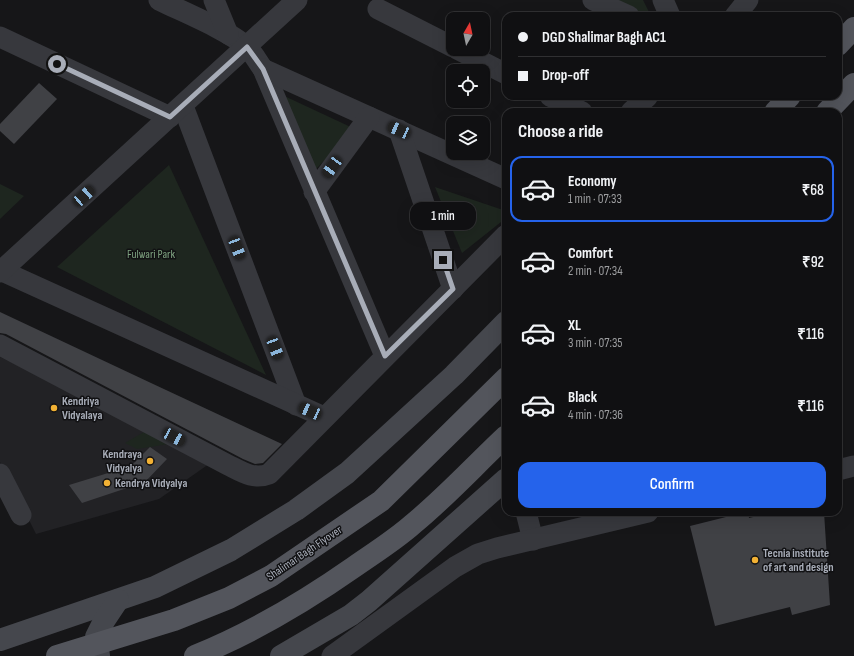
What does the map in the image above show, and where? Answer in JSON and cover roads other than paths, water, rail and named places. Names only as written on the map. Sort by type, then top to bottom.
[{"type":"main road","points":[[842,41],[854,28]]},
{"type":"main road","points":[[842,96],[854,84]]},
{"type":"main road","points":[[779,108],[786,100]]},
{"type":"main road","points":[[831,108],[839,100]]},
{"type":"main road","name":"Shalimar Bagh Flyover","points":[[57,656],[174,620],[229,598],[271,576],[380,501],[502,382]]},
{"type":"main road","points":[[195,656],[221,646],[269,621],[314,595],[372,555],[414,524],[502,440]]},
{"type":"street","points":[[159,0],[228,34],[247,47],[263,69],[385,356]]},
{"type":"street","points":[[214,0],[228,34]]},
{"type":"street","points":[[298,0],[1,272],[324,417]]},
{"type":"street","points":[[593,0],[620,12]]},
{"type":"street","points":[[663,0],[668,12]]},
{"type":"street","points":[[738,12],[748,0]]},
{"type":"street","points":[[378,9],[446,43]]},
{"type":"street","points":[[0,37],[176,111],[296,405]]},
{"type":"street","points":[[471,56],[502,72]]},
{"type":"street","points":[[263,69],[502,177]]},
{"type":"street","points":[[558,100],[574,108]]},
{"type":"street","points":[[635,108],[644,100]]},
{"type":"street","points":[[314,192],[369,117]]},
{"type":"street","points":[[399,130],[453,289]]},
{"type":"street","points":[[0,345],[228,465],[253,477],[261,477],[269,474],[324,417],[502,240]]},
{"type":"street","points":[[0,640],[155,587],[231,550],[296,510],[347,473],[454,375],[502,326]]},
{"type":"street","points":[[842,469],[854,466]]},
{"type":"street","points":[[0,474],[21,515]]},
{"type":"street","points":[[281,656],[345,619],[369,601],[502,483]]},
{"type":"street","points":[[332,656],[467,559],[497,548],[531,521],[596,516]]},
{"type":"street","points":[[99,656],[96,638],[104,621],[118,600]]},
{"type":"place","name":"Kendriya Vidyalaya","points":[[54,408]]},
{"type":"place","name":"Kendraya Vidyalya","points":[[150,461]]},
{"type":"place","name":"Kendrya Vidyalya","points":[[107,483]]},
{"type":"place","name":"Tecnia institute of art and design","points":[[755,560]]},
{"type":"park label","name":"Fulwari Park","points":[[151,254]]}]
